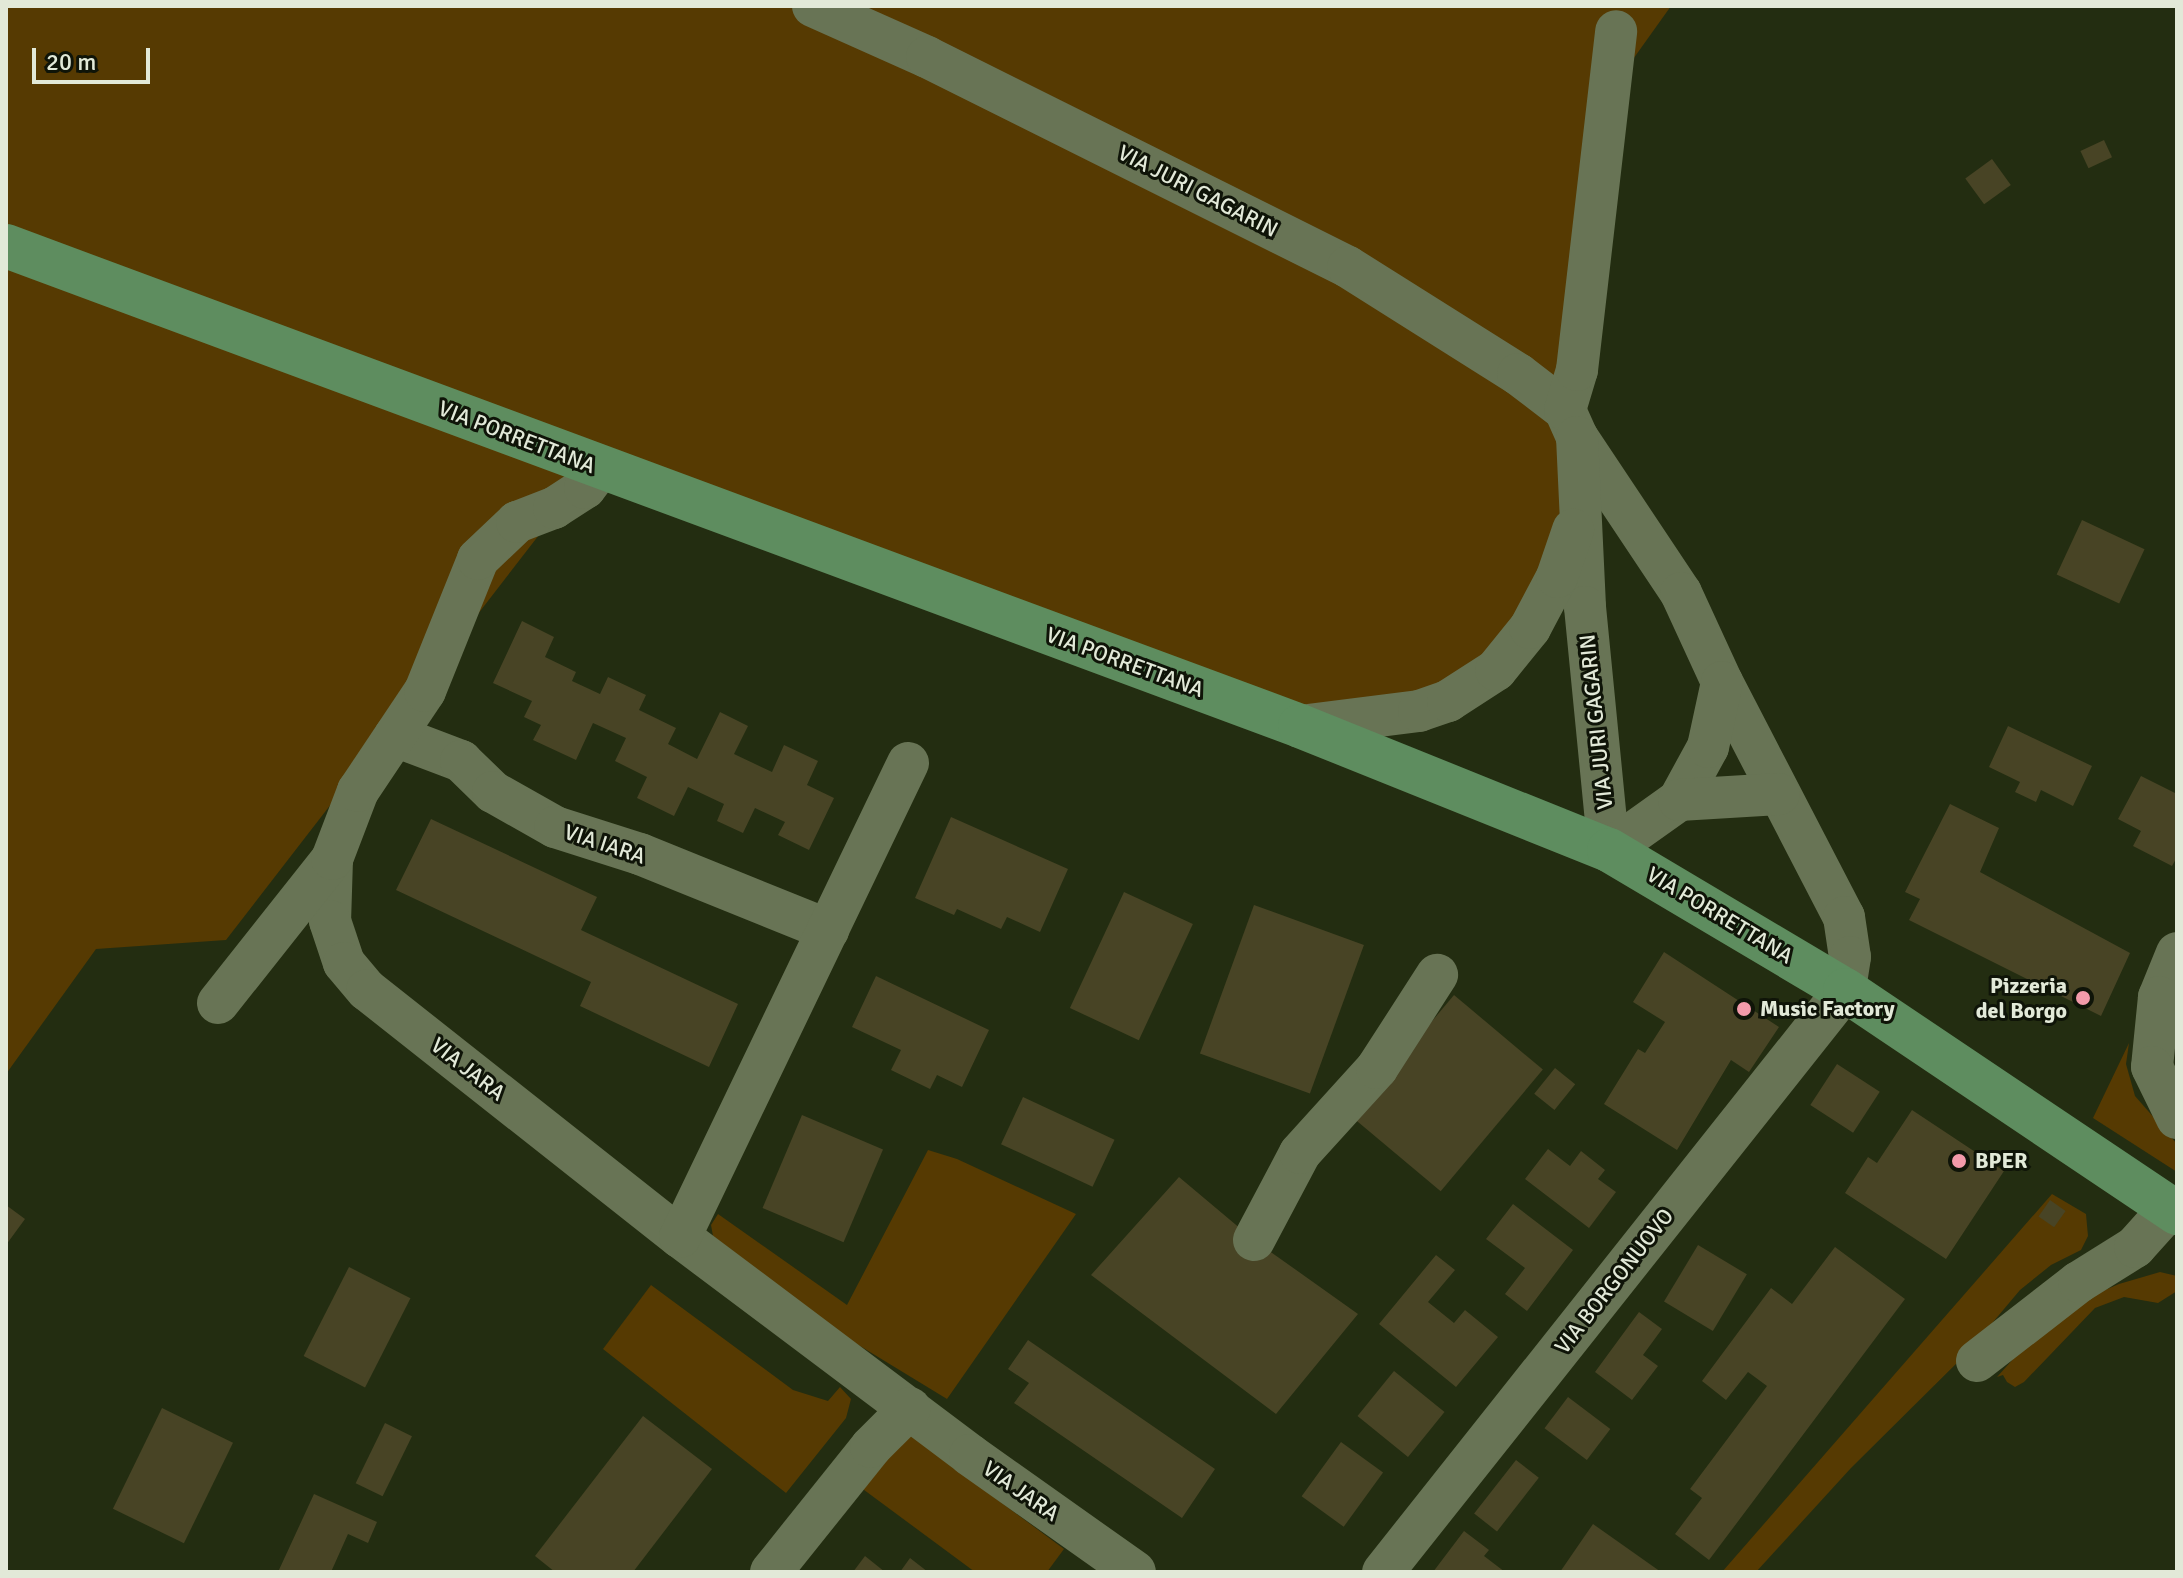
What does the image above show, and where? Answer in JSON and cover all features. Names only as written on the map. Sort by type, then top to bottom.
[{"type":"main road","name":"VIA PORRETTANA","points":[[6,246],[1300,726],[1609,850],[1845,990],[2173,1210]]},
{"type":"street","name":"VIA JURI GAGARIN","points":[[813,6],[927,57],[1348,267],[1518,374],[1571,424],[1681,593],[1722,682],[1844,917],[1850,957],[1845,990]]},
{"type":"street","name":"VIA JURI GAGARIN","points":[[1616,31],[1571,424],[1609,850],[1679,800],[1708,747],[1722,682]]},
{"type":"street","name":"VIA JARA","points":[[218,1003],[332,859],[358,791],[425,691],[478,559],[517,522],[554,508],[585,488],[600,468]]},
{"type":"street","name":"VIA JURI GAGARIN","points":[[1300,726],[1419,711],[1448,701],[1496,670],[1530,628],[1557,577],[1579,510]]},
{"type":"street","name":"VIA IARA","points":[[395,736],[461,761],[493,792],[555,827],[640,854],[828,930]]},
{"type":"street","points":[[680,1237],[908,763]]},
{"type":"street","points":[[1679,800],[1779,794]]},
{"type":"street","name":"VIA JARA","points":[[332,859],[330,921],[344,963],[367,990],[680,1237],[1135,1572]]},
{"type":"street","points":[[2177,953],[2159,997],[2152,1067],[2177,1118]]},
{"type":"street","points":[[1254,1240],[1300,1153],[1377,1068],[1437,975]]},
{"type":"street","name":"VIA BORGONUOVO","points":[[1383,1572],[1845,990]]},
{"type":"street","points":[[1977,1361],[2079,1282],[2135,1247],[2173,1210]]},
{"type":"street","points":[[771,1572],[871,1447],[910,1408]]},
{"type":"shaded area","points":[[6,6],[1671,6],[1626,69],[1569,487],[1519,628],[1461,685],[1336,734],[590,469],[226,940],[96,949],[6,1074]]},
{"type":"shaded area","points":[[2129,1043],[2126,1064],[2135,1096],[2177,1144],[2177,1172],[2093,1118]]},
{"type":"shaded area","points":[[928,1150],[957,1159],[1076,1214],[947,1399],[847,1338],[713,1236],[711,1225],[718,1214],[847,1305]]},
{"type":"shaded area","points":[[2052,1194],[2086,1214],[2088,1236],[2081,1250],[2051,1265],[2020,1290],[1967,1353],[1851,1468],[1756,1572],[1722,1572]]},
{"type":"shaded area","points":[[2160,1272],[2177,1276],[2177,1291],[2158,1303],[2124,1297],[2095,1308],[2024,1382],[2015,1387],[2003,1375],[1997,1377],[2049,1319],[2070,1305],[2119,1284]]},
{"type":"shaded area","points":[[651,1285],[793,1390],[828,1401],[840,1387],[851,1399],[846,1418],[786,1493],[603,1349]]},
{"type":"shaded area","points":[[906,1432],[1064,1549],[1047,1572],[975,1572],[856,1484]]},
{"type":"building","points":[[2104,140],[2112,157],[2088,168],[2080,151]]},
{"type":"building","points":[[1992,159],[2011,185],[1984,204],[1965,178]]},
{"type":"building","points":[[2082,520],[2145,549],[2119,604],[2057,574]]},
{"type":"building","points":[[522,621],[554,637],[545,657],[576,672],[572,681],[600,694],[608,677],[646,695],[639,710],[676,728],[668,744],[697,759],[720,712],[748,726],[734,754],[772,772],[784,745],[818,761],[807,785],[834,798],[809,850],[778,835],[785,822],[755,808],[743,833],[717,821],[724,804],[688,787],[674,816],[637,798],[647,777],[615,761],[626,738],[593,723],[576,760],[533,740],[541,725],[524,717],[532,701],[493,683]]},
{"type":"building","points":[[2008,726],[2092,766],[2073,806],[2041,790],[2036,802],[2015,792],[2020,782],[1989,767]]},
{"type":"building","points":[[2141,776],[2177,794],[2177,857],[2172,866],[2133,846],[2141,831],[2118,819]]},
{"type":"building","points":[[1950,804],[1999,828],[1980,872],[2130,953],[2101,1016],[1909,920],[1920,899],[1905,892]]},
{"type":"building","points":[[951,817],[1068,869],[1040,932],[1007,917],[1001,929],[957,909],[954,915],[915,898]]},
{"type":"building","points":[[431,819],[597,897],[581,930],[738,1004],[709,1067],[580,1006],[591,982],[396,890]]},
{"type":"building","points":[[1124,892],[1193,924],[1139,1040],[1070,1008]]},
{"type":"building","points":[[1254,905],[1364,945],[1310,1093],[1200,1053]]},
{"type":"building","points":[[1664,952],[1779,1027],[1749,1072],[1731,1060],[1677,1150],[1604,1104],[1638,1049],[1645,1053],[1665,1022],[1633,1002]]},
{"type":"building","points":[[876,976],[989,1030],[962,1087],[937,1075],[930,1089],[891,1070],[901,1050],[852,1027]]},
{"type":"building","points":[[1454,995],[1543,1070],[1441,1191],[1352,1117]]},
{"type":"building","points":[[1837,1064],[1880,1092],[1853,1133],[1810,1105]]},
{"type":"building","points":[[1555,1068],[1575,1084],[1554,1110],[1534,1094]]},
{"type":"building","points":[[1023,1097],[1115,1140],[1093,1187],[1001,1144]]},
{"type":"building","points":[[1912,1110],[2004,1171],[1946,1259],[1845,1193],[1868,1157],[1877,1163]]},
{"type":"building","points":[[802,1115],[883,1149],[844,1242],[763,1208]]},
{"type":"building","points":[[1548,1149],[1570,1166],[1581,1151],[1605,1170],[1598,1179],[1616,1192],[1589,1228],[1525,1179]]},
{"type":"building","points":[[1179,1177],[1254,1240],[1358,1314],[1276,1414],[1091,1275]]},
{"type":"building","points":[[2050,1200],[2066,1211],[2054,1227],[2039,1216]]},
{"type":"building","points":[[1513,1204],[1573,1250],[1527,1311],[1505,1294],[1525,1268],[1486,1239]]},
{"type":"building","points":[[6,1205],[25,1219],[6,1245]]},
{"type":"building","points":[[1698,1245],[1747,1274],[1713,1331],[1664,1302]]},
{"type":"building","points":[[1835,1247],[1905,1299],[1709,1560],[1675,1534],[1702,1498],[1690,1489],[1767,1386],[1748,1372],[1726,1400],[1702,1381],[1771,1288],[1792,1304]]},
{"type":"building","points":[[1436,1255],[1455,1270],[1428,1302],[1454,1323],[1465,1310],[1498,1337],[1456,1387],[1379,1324]]},
{"type":"building","points":[[349,1267],[410,1298],[365,1387],[304,1356]]},
{"type":"building","points":[[1639,1312],[1662,1329],[1643,1355],[1658,1366],[1632,1400],[1595,1372]]},
{"type":"building","points":[[1028,1340],[1215,1469],[1182,1518],[1014,1403],[1029,1383],[1008,1369]]},
{"type":"building","points":[[1394,1371],[1445,1412],[1408,1457],[1357,1416]]},
{"type":"building","points":[[1568,1397],[1610,1429],[1587,1460],[1545,1428]]},
{"type":"building","points":[[162,1408],[233,1443],[184,1543],[113,1509]]},
{"type":"building","points":[[643,1416],[712,1469],[633,1572],[555,1572],[535,1556]]},
{"type":"building","points":[[385,1423],[412,1436],[383,1496],[356,1483]]},
{"type":"building","points":[[1341,1442],[1383,1473],[1344,1527],[1302,1496]]},
{"type":"building","points":[[1516,1460],[1539,1478],[1497,1531],[1474,1514]]},
{"type":"building","points":[[314,1494],[377,1522],[368,1543],[348,1534],[331,1572],[278,1572]]},
{"type":"building","points":[[1593,1524],[1661,1572],[1560,1572]]},
{"type":"building","points":[[1464,1531],[1489,1550],[1484,1556],[1505,1572],[1433,1572]]},
{"type":"building","points":[[865,1556],[885,1572],[853,1572]]},
{"type":"building","points":[[910,1558],[928,1572],[900,1572]]},
{"type":"place","name":"Pizzeria del Borgo","points":[[2083,998]]},
{"type":"place","name":"Music Factory","points":[[1744,1009]]},
{"type":"place","name":"BPER","points":[[1959,1161]]}]
